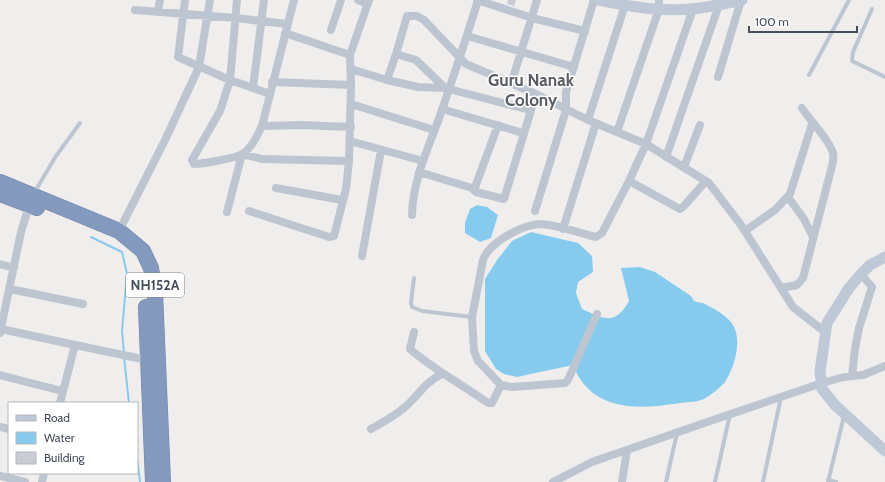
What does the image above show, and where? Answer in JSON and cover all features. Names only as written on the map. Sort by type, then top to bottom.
[{"type":"highway","name":"NH152A","points":[[0,182],[114,240],[135,257],[144,279],[147,316],[147,360],[153,482]]},
{"type":"highway","name":"NH152A","points":[[0,194],[31,198],[119,231],[143,251],[154,277],[164,482]]},
{"type":"main road","points":[[601,0],[625,5],[697,6],[742,0]]},
{"type":"main road","points":[[885,257],[870,265],[861,274],[849,288],[827,323],[820,371],[822,389],[845,414],[885,451]]},
{"type":"street","points":[[158,11],[160,0]]},
{"type":"street","points":[[185,0],[178,57],[230,80],[270,94]]},
{"type":"street","points":[[119,231],[166,140],[200,67],[210,0]]},
{"type":"street","points":[[237,0],[230,80],[220,111],[192,162],[196,165],[242,154],[262,159],[349,161]]},
{"type":"street","points":[[253,88],[264,0]]},
{"type":"street","points":[[227,212],[242,154],[252,144],[262,126],[294,0]]},
{"type":"street","points":[[332,30],[341,0]]},
{"type":"street","points":[[249,211],[332,237],[335,233],[342,200],[346,189],[349,161],[351,127],[350,55],[368,2],[358,0]]},
{"type":"street","points":[[412,215],[413,195],[419,172],[442,109],[447,88],[460,60],[478,0],[532,18],[585,32]]},
{"type":"street","points":[[511,84],[537,0]]},
{"type":"street","points":[[535,211],[566,110],[566,92],[585,32],[601,0]]},
{"type":"street","points":[[718,78],[742,0]]},
{"type":"street","points":[[666,157],[682,115],[719,4]]},
{"type":"street","points":[[563,229],[625,5]]},
{"type":"street","points":[[617,132],[659,5]]},
{"type":"street","points":[[597,314],[567,382],[512,387],[501,385],[478,361],[476,356],[472,317],[484,256],[500,240],[534,225],[549,225],[596,237],[600,236],[629,181],[646,144],[697,6]]},
{"type":"street","points":[[135,10],[208,15],[262,22],[286,29],[350,55]]},
{"type":"street","points":[[387,80],[408,16],[417,16],[424,20],[460,60],[482,72],[536,94],[592,122],[646,144],[706,182],[745,231],[793,307],[825,332]]},
{"type":"street","points":[[467,36],[574,67]]},
{"type":"street","points":[[396,54],[416,60],[447,88]]},
{"type":"street","points":[[351,69],[387,80],[418,87],[447,88],[530,110]]},
{"type":"street","points":[[272,82],[351,85]]},
{"type":"street","points":[[419,172],[501,200],[506,198],[523,133],[536,94]]},
{"type":"street","points":[[351,104],[434,130]]},
{"type":"street","points":[[781,288],[792,286],[800,282],[806,267],[834,154],[826,140],[812,124],[802,108]]},
{"type":"street","points":[[442,109],[523,133]]},
{"type":"street","points":[[684,167],[700,124]]},
{"type":"street","points":[[745,231],[775,210],[788,197],[812,124]]},
{"type":"street","points":[[262,126],[301,125],[351,127]]},
{"type":"street","points":[[474,190],[498,125]]},
{"type":"street","points":[[350,141],[423,161]]},
{"type":"street","points":[[362,256],[381,150]]},
{"type":"street","points":[[629,181],[680,209],[706,182]]},
{"type":"street","points":[[276,188],[342,200]]},
{"type":"street","points":[[788,197],[804,219],[813,237]]},
{"type":"street","points":[[31,198],[0,331],[147,360]]},
{"type":"street","points":[[0,264],[14,268]]},
{"type":"street","points":[[852,376],[859,328],[872,287],[861,274]]},
{"type":"street","points":[[10,289],[83,304]]},
{"type":"street","points":[[414,332],[410,348],[442,374],[462,384],[490,403],[492,403],[501,385]]},
{"type":"street","points":[[60,402],[75,345]]},
{"type":"street","points":[[553,482],[592,462],[677,432],[781,396],[822,383],[863,375],[885,366]]},
{"type":"street","points":[[371,428],[394,416],[414,399],[428,382],[442,374]]},
{"type":"street","points":[[0,375],[62,391]]},
{"type":"street","points":[[622,482],[627,450]]},
{"type":"street","points":[[0,476],[25,482]]},
{"type":"lane","points":[[809,75],[849,0]]},
{"type":"lane","points":[[872,9],[853,52],[852,61],[885,77]]},
{"type":"lane","points":[[31,198],[56,156],[80,123]]},
{"type":"lane","points":[[414,278],[411,303],[415,309],[472,317]]},
{"type":"lane","points":[[763,482],[781,396]]},
{"type":"lane","points":[[715,482],[730,414]]},
{"type":"lane","points":[[836,482],[828,481],[845,414]]},
{"type":"lane","points":[[666,482],[677,432]]},
{"type":"water","points":[[477,205],[487,207],[498,215],[491,238],[480,242],[465,233],[465,223],[470,209]]},
{"type":"water","points":[[531,232],[578,243],[592,256],[593,272],[578,282],[576,293],[582,309],[590,313],[608,318],[619,314],[629,301],[621,268],[640,267],[655,272],[691,296],[694,301],[704,303],[725,316],[734,327],[737,335],[737,343],[735,360],[725,382],[712,394],[700,400],[642,407],[614,403],[601,398],[580,380],[573,365],[517,377],[504,374],[496,369],[485,351],[485,279],[497,260],[512,241]]},
{"type":"building","points":[[508,0],[516,0],[514,6],[507,4]]},
{"type":"waterway","points":[[91,237],[122,252],[127,274],[122,331],[124,353]]},
{"type":"waterway","points":[[124,357],[129,402]]},
{"type":"waterway","points":[[138,465],[140,482]]},
{"type":"district","name":"Guru Nanak Colony","points":[[531,90]]}]
